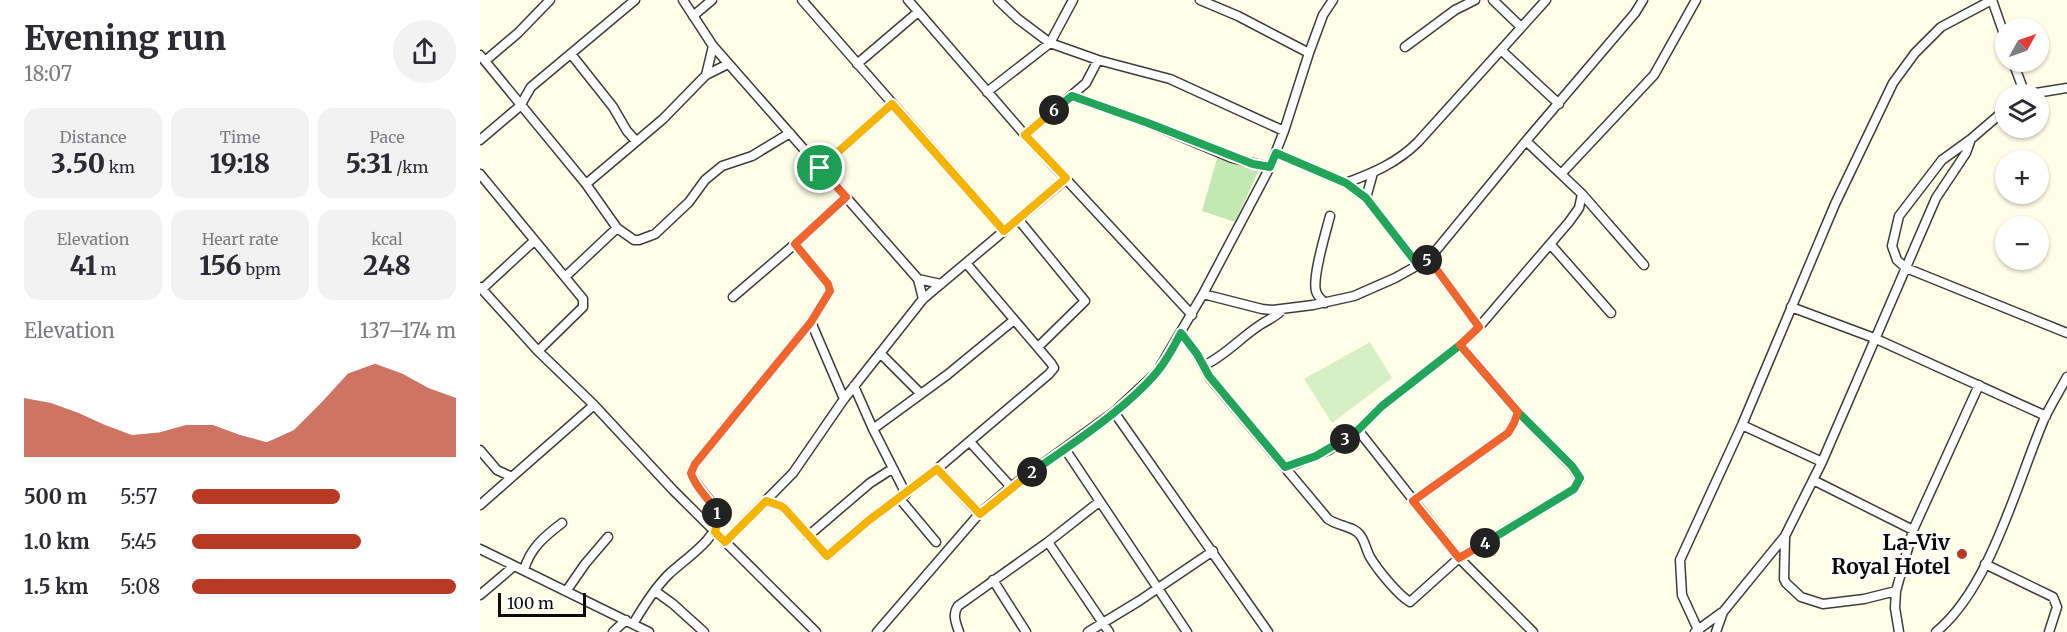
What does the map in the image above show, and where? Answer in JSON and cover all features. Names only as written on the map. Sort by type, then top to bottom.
[{"type":"street","points":[[532,0],[539,9]]},
{"type":"street","points":[[550,0],[518,33],[483,58],[586,184],[617,228],[634,240],[655,234],[689,202],[705,180],[722,166],[752,156],[790,133]]},
{"type":"street","points":[[480,140],[520,106],[531,87],[635,0]]},
{"type":"street","points":[[683,0],[713,46],[728,64],[918,279],[923,299]]},
{"type":"street","points":[[693,16],[712,0]]},
{"type":"street","points":[[802,0],[1004,231]]},
{"type":"street","points":[[908,0],[1025,135],[1191,315]]},
{"type":"street","points":[[998,0],[1050,43],[1098,60],[1170,79],[1284,131]]},
{"type":"street","points":[[987,92],[1050,43],[1073,0]]},
{"type":"street","points":[[1200,0],[1238,16],[1309,53]]},
{"type":"street","points":[[877,632],[980,514],[1011,487],[1114,412],[1157,372],[1203,294],[1270,167],[1323,15],[1333,0]]},
{"type":"street","points":[[1405,47],[1436,23],[1475,0]]},
{"type":"street","points":[[1492,0],[1521,27]]},
{"type":"street","points":[[1346,183],[1373,173],[1398,160],[1407,152],[1546,0]]},
{"type":"street","points":[[1203,294],[1262,309],[1283,309],[1325,303],[1370,290],[1429,259],[1635,14],[1643,0]]},
{"type":"street","points":[[1561,174],[1654,75],[1696,0]]},
{"type":"street","points":[[1971,139],[1966,153],[1936,198],[1822,462],[1785,536],[1723,612],[1697,631],[1682,595],[1680,560],[1742,424],[1835,204],[1893,83],[1915,53],[1941,27],[1992,0],[1998,18]]},
{"type":"street","points":[[857,64],[918,12]]},
{"type":"street","points":[[706,75],[713,46]]},
{"type":"street","points":[[1501,50],[1559,104]]},
{"type":"street","points":[[571,54],[613,107],[624,127],[636,141]]},
{"type":"street","points":[[1025,135],[1086,83],[1098,60]]},
{"type":"street","points":[[586,184],[684,99],[706,75],[728,64]]},
{"type":"street","points":[[2049,91],[2067,88]]},
{"type":"street","points":[[1072,96],[1148,123],[1232,158],[1270,167]]},
{"type":"street","points":[[820,168],[892,104]]},
{"type":"street","points":[[1995,118],[1942,160],[1899,216],[1892,246],[1898,260],[1906,268],[2067,333]]},
{"type":"street","points":[[1526,141],[1581,194],[1644,265]]},
{"type":"street","points":[[1276,153],[1346,183],[1366,198],[1418,265]]},
{"type":"street","points":[[1366,198],[1373,173]]},
{"type":"street","points":[[480,174],[584,303],[583,307],[538,351]]},
{"type":"street","points":[[725,542],[793,473],[844,399],[923,299],[1066,178]]},
{"type":"street","points":[[1285,467],[1329,450],[1358,430],[1382,406],[1460,345],[1479,327],[1551,245],[1578,208],[1581,194]]},
{"type":"street","points":[[733,297],[846,197]]},
{"type":"street","points":[[1325,303],[1316,293],[1315,288],[1330,216]]},
{"type":"street","points":[[1018,219],[1085,301],[1038,347]]},
{"type":"street","points":[[565,277],[617,228]]},
{"type":"street","points":[[534,241],[481,288],[538,351],[594,405],[715,532],[816,632]]},
{"type":"street","points":[[613,632],[630,622],[668,575],[715,532],[718,520],[716,512],[693,479],[691,473],[695,464],[811,322],[830,291],[828,284],[795,244]]},
{"type":"street","points":[[1551,245],[1611,313]]},
{"type":"street","points":[[1429,259],[1479,327]]},
{"type":"street","points":[[766,501],[781,506],[827,556],[868,521],[970,442],[1054,368],[966,263]]},
{"type":"street","points":[[918,279],[941,284]]},
{"type":"street","points":[[1791,307],[1874,338],[2046,416]]},
{"type":"street","points":[[1203,366],[1224,355],[1259,325],[1278,315],[1283,309]]},
{"type":"street","points":[[873,429],[1014,320]]},
{"type":"street","points":[[811,322],[844,399]]},
{"type":"street","points":[[1181,333],[1197,354],[1209,376],[1328,519],[1336,525],[1356,531],[1361,536],[1370,557],[1379,570],[1408,601],[1413,601],[1459,558],[1574,489],[1580,478],[1572,466],[1518,412],[1460,345]]},
{"type":"street","points":[[880,354],[921,394]]},
{"type":"street","points":[[1936,632],[1960,606],[1976,583],[2046,416],[2067,377]]},
{"type":"street","points":[[1899,632],[1895,608],[1896,591],[1913,530],[1979,385]]},
{"type":"street","points":[[854,386],[903,496],[936,542]]},
{"type":"street","points":[[480,505],[594,405]]},
{"type":"street","points":[[1114,412],[1268,632]]},
{"type":"street","points":[[1413,501],[1508,433],[1518,412]]},
{"type":"street","points":[[1742,424],[1822,462]]},
{"type":"street","points":[[1358,430],[1459,558],[1533,632]]},
{"type":"street","points":[[970,442],[1011,487]]},
{"type":"street","points":[[1065,449],[1187,632]]},
{"type":"street","points":[[480,450],[497,470],[512,477]]},
{"type":"street","points":[[1294,478],[1296,464]]},
{"type":"street","points":[[808,536],[870,483],[892,469]]},
{"type":"street","points":[[937,469],[980,514]]},
{"type":"street","points":[[497,470],[501,486]]},
{"type":"street","points":[[1813,480],[1913,530]]},
{"type":"street","points":[[959,632],[955,611],[1099,502]]},
{"type":"street","points":[[524,570],[529,556],[538,543],[562,523]]},
{"type":"street","points":[[1785,536],[1784,579],[1801,597],[1829,604],[1896,591]]},
{"type":"street","points":[[567,590],[608,537]]},
{"type":"street","points":[[1048,542],[1109,632]]},
{"type":"street","points":[[480,549],[649,632]]},
{"type":"street","points":[[1088,632],[1213,551]]},
{"type":"street","points":[[1985,564],[2054,597],[2057,607],[2049,632]]},
{"type":"street","points":[[480,595],[514,566]]},
{"type":"street","points":[[993,580],[1026,632]]},
{"type":"street","points":[[655,591],[704,632]]},
{"type":"street","points":[[1716,632],[1723,612]]},
{"type":"green space","points":[[1218,155],[1259,170],[1235,222],[1202,211]]},
{"type":"green space","points":[[1370,342],[1392,378],[1332,423],[1304,379]]},
{"type":"place","name":"La-Viv Royal Hotel","points":[[1962,554]]},
{"type":"route","points":[[820,168],[846,197],[795,244],[828,284],[830,291],[811,322],[695,464],[691,473],[716,512],[718,520],[715,532],[725,542],[766,501],[785,509],[827,556],[868,521],[937,469],[980,514],[1011,487],[1114,412],[1140,389],[1157,372],[1181,333],[1197,354],[1205,371],[1285,467],[1329,450],[1358,430],[1382,406],[1460,345],[1518,412],[1572,466],[1580,478],[1574,489],[1459,558],[1413,501],[1508,433],[1518,412],[1460,345],[1479,327],[1429,259],[1418,265],[1366,198],[1346,183],[1276,153],[1270,167],[1262,167],[1232,158],[1148,123],[1072,96],[1025,135],[1066,178],[1004,231],[892,104],[820,168]]}]
